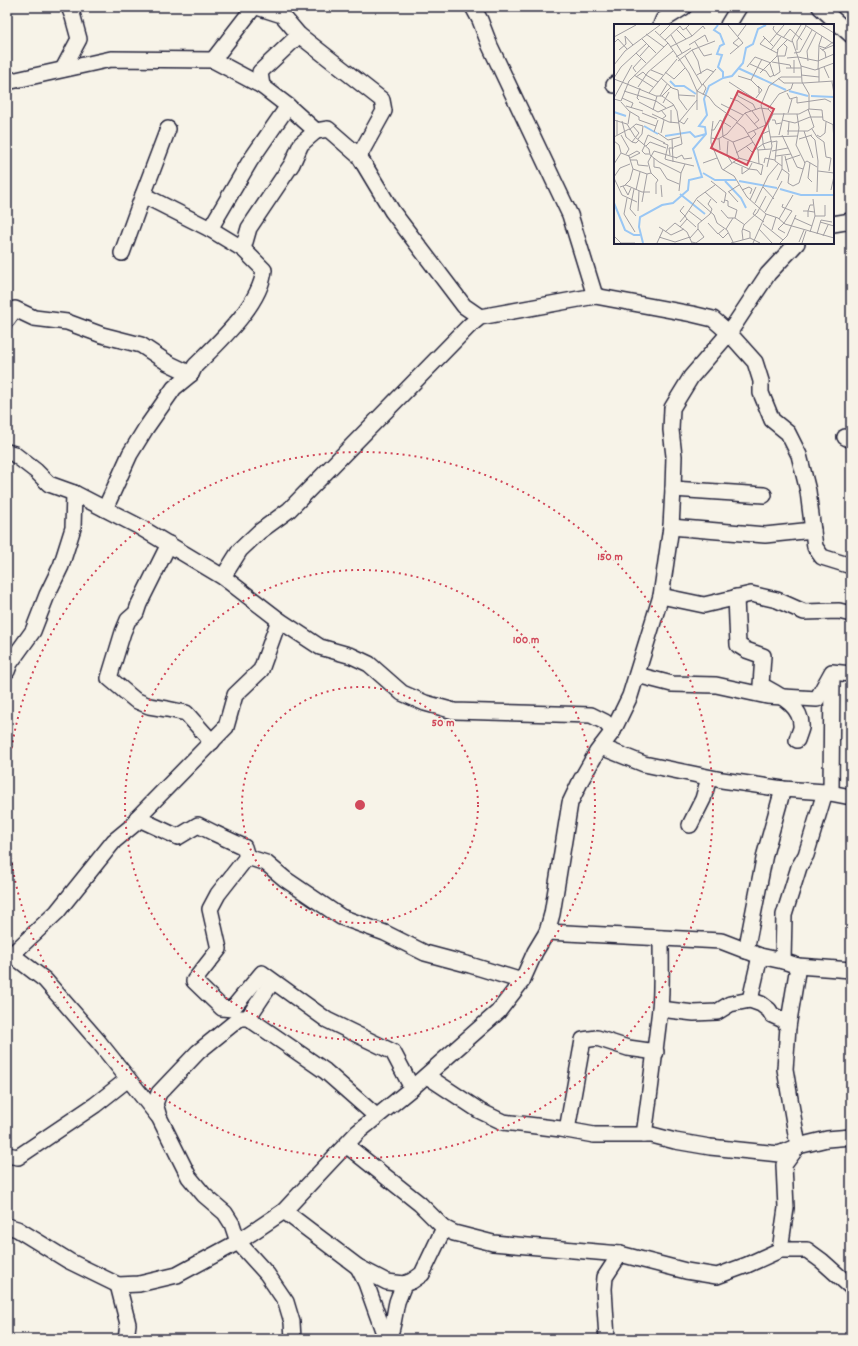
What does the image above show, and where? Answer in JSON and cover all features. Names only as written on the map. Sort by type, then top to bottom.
[{"type":"street","points":[[63,70],[80,39],[69,7]]},
{"type":"street","points":[[212,60],[254,7]]},
{"type":"street","points":[[257,7],[282,15],[298,35],[382,100],[384,111],[359,156]]},
{"type":"street","points":[[473,7],[570,215],[596,296]]},
{"type":"street","points":[[661,24],[663,20],[684,7]]},
{"type":"street","points":[[729,24],[739,7]]},
{"type":"street","points":[[820,7],[851,35]]},
{"type":"street","points":[[262,86],[260,72],[298,35]]},
{"type":"street","points":[[7,82],[111,59],[212,60],[262,86],[359,156],[392,211],[464,306],[474,322]]},
{"type":"street","points":[[210,229],[250,161],[288,106]]},
{"type":"street","points":[[122,254],[168,129]]},
{"type":"street","points":[[242,249],[249,228],[292,164],[301,144],[322,130]]},
{"type":"street","points":[[105,509],[130,454],[146,428],[174,388],[191,374],[195,366],[237,322],[259,291],[263,280],[264,270],[242,249],[210,229],[143,195]]},
{"type":"street","points":[[834,224],[851,220]]},
{"type":"street","points":[[7,1226],[17,1229],[69,1261],[118,1285],[139,1284],[177,1275],[238,1242],[284,1211],[346,1144],[376,1116],[427,1076],[498,1012],[522,981],[535,952],[547,932],[552,914],[570,803],[581,780],[601,746],[613,731],[630,696],[661,596],[671,527],[674,456],[671,430],[672,408],[691,378],[729,333],[783,249],[795,244]]},
{"type":"street","points":[[223,577],[240,550],[259,532],[290,510],[474,322],[596,296],[713,319],[729,333],[755,362],[762,393],[772,420],[788,433],[799,455],[808,491],[815,547],[822,556],[851,566]]},
{"type":"street","points":[[10,311],[34,318],[68,322],[102,335],[141,345],[168,363],[191,374]]},
{"type":"street","points":[[7,452],[14,454],[36,471],[49,484],[74,493],[138,526],[223,577],[279,620],[320,647],[352,656],[369,664],[402,693],[425,703],[454,711],[591,715],[605,722],[613,731]]},
{"type":"street","points":[[673,489],[764,495]]},
{"type":"street","points":[[7,671],[10,663],[33,631],[47,595],[61,566],[73,528],[74,493]]},
{"type":"street","points":[[671,527],[765,535],[813,530]]},
{"type":"street","points":[[169,544],[136,613],[128,620],[109,678],[135,700],[148,706],[186,713],[212,742]]},
{"type":"street","points":[[661,596],[704,605],[751,594],[777,600],[804,612],[839,612],[851,614]]},
{"type":"street","points":[[736,597],[738,645],[746,650],[763,656],[761,685],[792,704],[801,727],[797,740]]},
{"type":"street","points":[[159,1117],[45,980],[9,956],[57,912],[114,841],[137,822],[137,818],[226,727],[236,695],[261,670],[279,620]]},
{"type":"street","points":[[637,675],[672,684],[716,685],[767,696],[817,699],[832,672]]},
{"type":"street","points":[[832,672],[851,674]]},
{"type":"street","points":[[783,960],[784,915],[799,867],[806,855],[828,793],[832,672]]},
{"type":"street","points":[[601,746],[644,764],[709,778],[851,797]]},
{"type":"street","points":[[690,825],[703,799],[709,778]]},
{"type":"street","points":[[746,951],[765,854],[783,789]]},
{"type":"street","points":[[137,818],[178,837],[198,825],[244,847],[247,857]]},
{"type":"street","points":[[247,857],[266,863],[341,917],[386,933],[425,953],[522,981]]},
{"type":"street","points":[[247,857],[218,894],[210,909],[219,948],[194,981],[222,1008],[232,1009],[262,973],[272,982],[327,1020],[393,1052],[412,1088]]},
{"type":"street","points":[[547,932],[721,941],[760,956],[783,960],[798,966],[851,970]]},
{"type":"street","points":[[644,1135],[656,1052],[656,1027],[660,1009],[661,938]]},
{"type":"street","points":[[750,1000],[760,956]]},
{"type":"street","points":[[798,966],[788,1027],[785,1069],[798,1146]]},
{"type":"street","points":[[248,1018],[272,982]]},
{"type":"street","points":[[660,1009],[694,1013],[717,1012],[730,1004],[750,1000],[761,1004],[769,1010],[772,1015],[783,1020],[788,1027]]},
{"type":"street","points":[[293,1339],[292,1322],[286,1302],[267,1274],[238,1242],[232,1224],[225,1213],[204,1196],[189,1177],[159,1117],[155,1104],[159,1093],[198,1052],[240,1018],[248,1018],[325,1071],[376,1116]]},
{"type":"street","points":[[566,1130],[583,1040],[597,1038],[628,1048],[656,1052]]},
{"type":"street","points":[[427,1076],[480,1111],[503,1122],[594,1135],[652,1135],[676,1141],[781,1160],[798,1146],[827,1139],[851,1137]]},
{"type":"street","points":[[7,1155],[18,1157],[95,1105],[128,1079]]},
{"type":"street","points":[[346,1144],[420,1204],[444,1228],[454,1233],[493,1243],[620,1254],[686,1271],[717,1276],[747,1265],[780,1250],[807,1250],[822,1261],[851,1287]]},
{"type":"street","points":[[780,1250],[786,1208],[781,1160]]},
{"type":"street","points":[[284,1211],[358,1267],[387,1282],[404,1284],[412,1281],[422,1274],[444,1228]]},
{"type":"street","points":[[607,1339],[604,1288],[605,1276],[620,1254]]},
{"type":"street","points":[[358,1267],[366,1283],[387,1339]]},
{"type":"street","points":[[387,1339],[391,1332],[397,1303],[404,1284]]},
{"type":"street","points":[[118,1285],[128,1324],[126,1339]]}]
